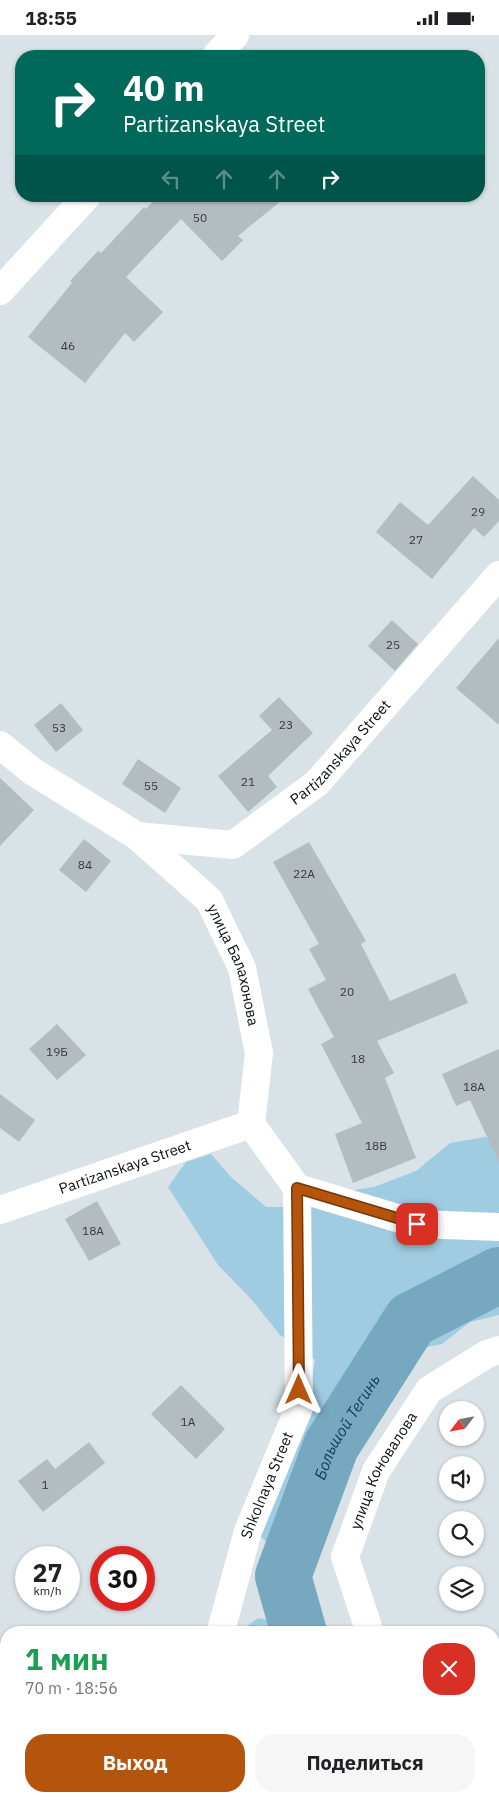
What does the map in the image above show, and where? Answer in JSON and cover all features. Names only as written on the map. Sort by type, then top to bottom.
[{"type":"street","points":[[221,50],[235,35]]},
{"type":"street","points":[[0,291],[82,202]]},
{"type":"street","name":"Partizanskaya Street","points":[[137,836],[233,845],[317,783],[499,575]]},
{"type":"street","name":"улица Балахонова","points":[[0,745],[32,771],[137,836],[209,899],[242,969],[259,1053],[251,1124]]},
{"type":"street","points":[[251,1124],[297,1188],[417,1224],[499,1227]]},
{"type":"street","name":"Partizanskaya Street","points":[[0,1210],[251,1124]]},
{"type":"street","name":"Shkolnaya Street","points":[[222,1626],[248,1531],[299,1408],[297,1188]]},
{"type":"street","name":"улица Коновалова","points":[[368,1626],[345,1557],[376,1471],[429,1390],[487,1354],[499,1350]]},
{"type":"shaded area","points":[[485,1137],[499,1143],[499,1315],[470,1322],[442,1344],[417,1349],[361,1423],[332,1486],[321,1531],[310,1552],[296,1568],[260,1536],[304,1422],[315,1360],[280,1335],[252,1300],[218,1265],[168,1187],[186,1162],[211,1154],[231,1177],[266,1207],[308,1207],[342,1192],[374,1187],[416,1171],[450,1143]]},
{"type":"shaded area","points":[[258,1618],[299,1626],[248,1626]]},
{"type":"building","points":[[152,202],[280,202],[238,236],[243,240],[222,261],[181,219],[126,277],[163,312],[134,342],[125,333],[85,383],[28,337],[72,283],[70,281],[98,251],[101,253],[144,207],[146,209]]},
{"type":"building","points":[[473,476],[499,500],[499,521],[484,537],[474,528],[432,579],[376,532],[400,502],[428,525]]},
{"type":"building","points":[[392,620],[418,644],[395,671],[368,646]]},
{"type":"building","points":[[499,638],[499,725],[456,688]]},
{"type":"building","points":[[279,697],[313,733],[268,776],[277,787],[248,812],[218,776],[272,730],[259,716]]},
{"type":"building","points":[[61,703],[83,730],[56,752],[34,725]]},
{"type":"building","points":[[138,759],[181,788],[165,813],[122,784]]},
{"type":"building","points":[[0,778],[34,810],[0,846]]},
{"type":"building","points":[[84,839],[111,861],[86,892],[59,870]]},
{"type":"building","points":[[309,842],[366,941],[361,944],[390,1001],[455,973],[468,1003],[377,1041],[394,1073],[385,1078],[416,1158],[353,1183],[335,1134],[362,1123],[321,1044],[334,1037],[308,989],[326,980],[309,949],[319,944],[273,862]]},
{"type":"building","points":[[57,1024],[86,1055],[57,1080],[29,1049]]},
{"type":"building","points":[[499,1049],[499,1163],[470,1100],[456,1106],[442,1074]]},
{"type":"building","points":[[0,1094],[35,1120],[19,1142],[0,1128]]},
{"type":"building","points":[[97,1201],[121,1244],[89,1261],[65,1219]]},
{"type":"building","points":[[181,1385],[225,1429],[196,1459],[151,1414]]},
{"type":"building","points":[[89,1442],[105,1463],[43,1512],[18,1481],[47,1459],[55,1469]]},
{"type":"waterway","name":"Большой Тегинь","points":[[297,1626],[283,1576],[331,1446],[411,1320],[499,1275]]},
{"type":"route","points":[[299,1390],[297,1188],[417,1224]]}]
